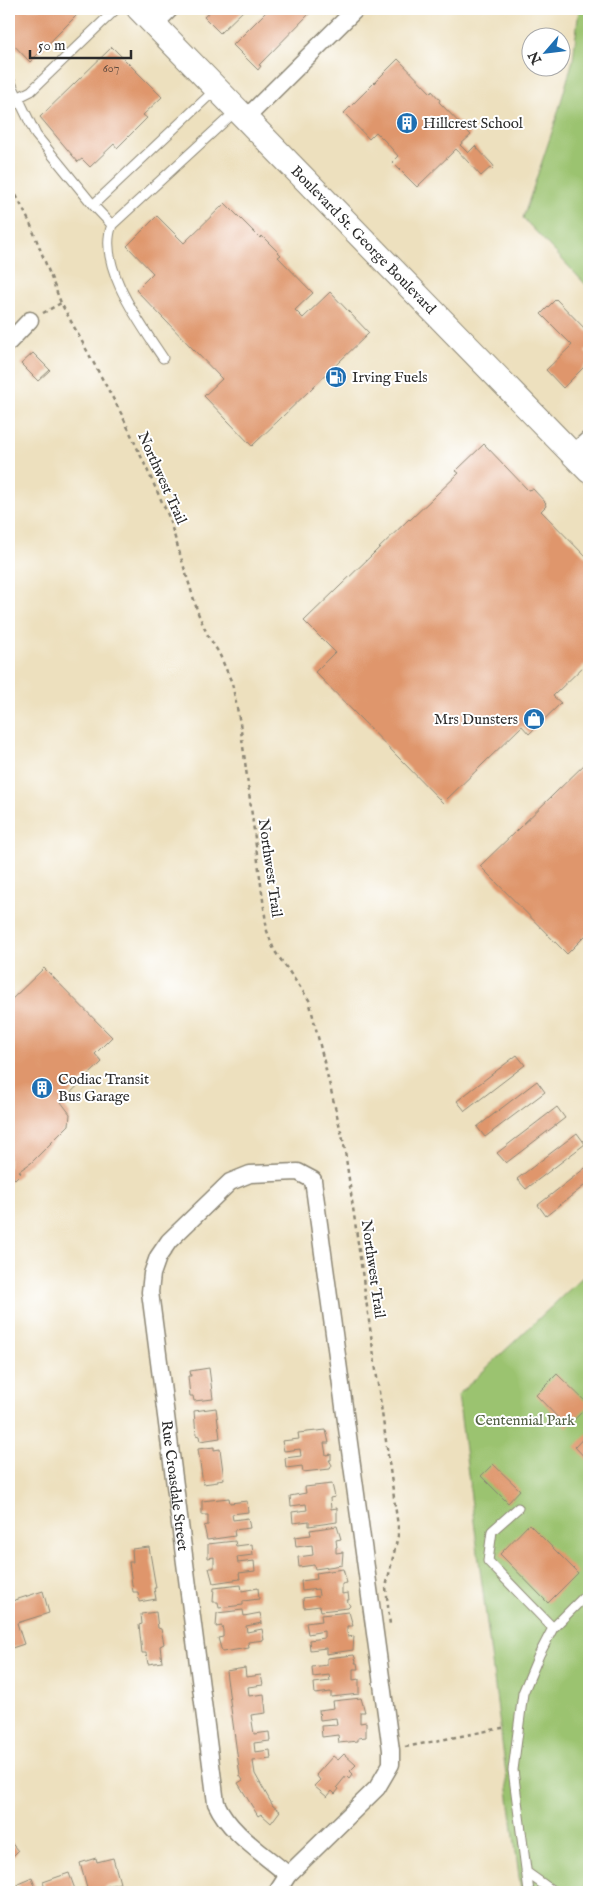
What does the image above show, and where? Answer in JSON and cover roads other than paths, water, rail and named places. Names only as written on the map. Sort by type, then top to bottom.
[{"type":"main road","name":"Boulevard St. George Boulevard","points":[[154,14],[216,89],[581,446],[589,471]]},
{"type":"street","points":[[241,114],[356,9]]},
{"type":"street","points":[[9,342],[30,320]]},
{"type":"street","name":"Rue Croasdale Street","points":[[298,1172],[313,1180],[398,1748],[377,1788],[288,1875],[230,1826],[216,1803],[150,1292],[152,1274],[158,1257],[169,1241],[230,1182],[250,1174],[298,1172]]},
{"type":"street","points":[[277,1892],[288,1875]]},
{"type":"lane","points":[[17,98],[31,91],[116,9]]},
{"type":"lane","points":[[9,79],[36,135],[93,205],[112,225]]},
{"type":"lane","points":[[93,205],[216,89]]},
{"type":"lane","points":[[163,358],[138,320],[113,272],[108,248],[109,233],[112,225],[241,114]]},
{"type":"lane","points":[[518,1508],[492,1531],[488,1561],[553,1628]]},
{"type":"lane","points":[[529,1892],[513,1770],[523,1693],[553,1628],[589,1592]]},
{"type":"lane","points":[[526,1872],[554,1892]]},
{"type":"place","name":"Hillcrest School","points":[[407,123]]},
{"type":"place","name":"Irving Fuels","points":[[336,377]]},
{"type":"place","name":"Mrs Dunsters","points":[[534,719]]},
{"type":"place","name":"Codiac Transit Bus Garage","points":[[42,1088]]},
{"type":"park label","name":"Centennial Park","points":[[525,1420]]}]
